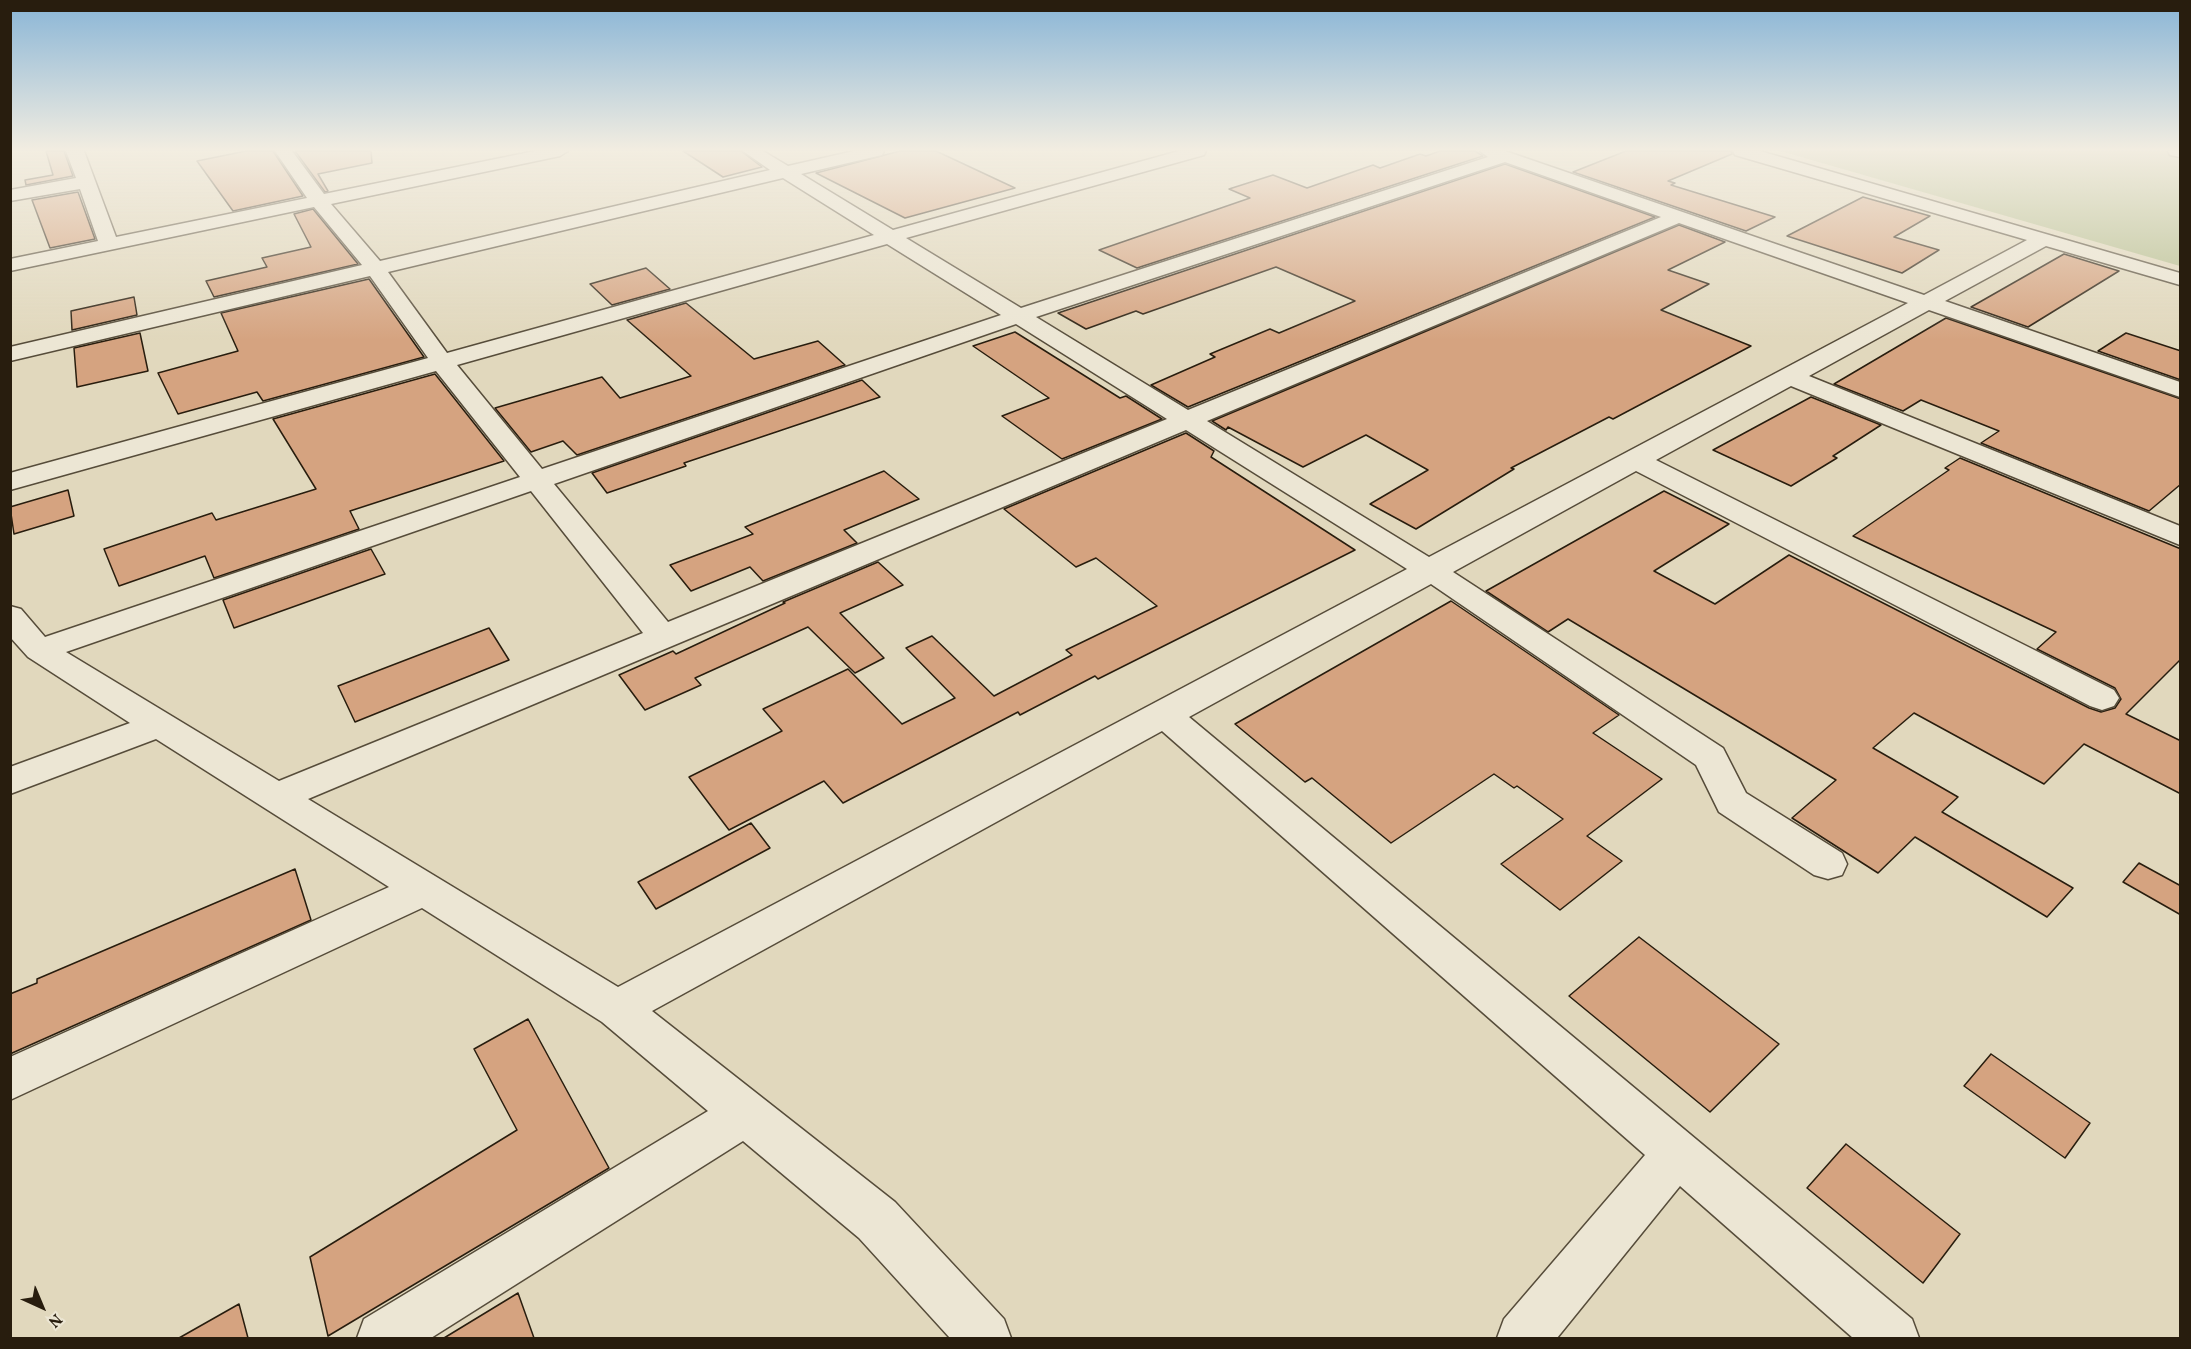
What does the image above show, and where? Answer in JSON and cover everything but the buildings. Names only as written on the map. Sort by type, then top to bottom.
[{"type":"street","points":[[98,214],[109,244]]},
{"type":"street","points":[[10,265],[256,214]]},
{"type":"street","points":[[330,214],[375,268],[442,362],[539,479],[663,637]]},
{"type":"street","points":[[10,354],[606,214]]},
{"type":"street","points":[[854,214],[1431,570],[1710,758],[1732,802],[1828,864]]},
{"type":"street","points":[[10,482],[969,214]]},
{"type":"street","points":[[39,650],[1318,214]]},
{"type":"street","points":[[1669,214],[2181,390]]},
{"type":"street","points":[[1958,214],[2181,279]]},
{"type":"street","points":[[276,797],[1678,217]]},
{"type":"street","points":[[616,1009],[2044,239]]},
{"type":"street","points":[[1789,377],[2181,536]]},
{"type":"street","points":[[1635,460],[2102,698]]},
{"type":"street","points":[[10,616],[39,650],[616,1009],[877,1220],[985,1338]]},
{"type":"street","points":[[1164,714],[1893,1338]]},
{"type":"street","points":[[10,781],[159,725]]},
{"type":"street","points":[[10,1079],[424,889]]},
{"type":"street","points":[[383,1338],[746,1113]]},
{"type":"street","points":[[1523,1338],[1677,1153]]},
{"type":"green space","points":[[1999,214],[2180,214],[2180,266]]}]
